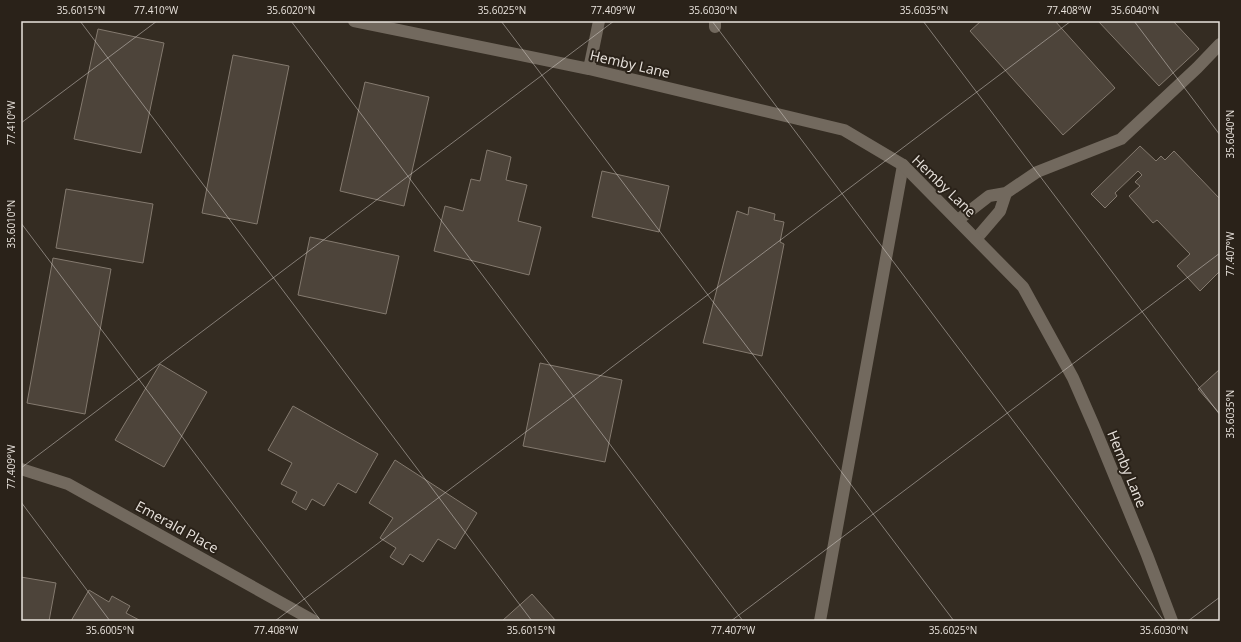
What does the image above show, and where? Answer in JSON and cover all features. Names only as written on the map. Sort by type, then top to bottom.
[{"type":"street","name":"Hemby Lane","points":[[354,21],[589,69],[844,130],[903,165],[1023,287],[1073,378],[1135,526],[1172,621]]},
{"type":"street","points":[[589,69],[600,21]]},
{"type":"street","points":[[958,220],[989,196],[1006,193],[1037,172],[1121,139],[1220,44]]},
{"type":"street","points":[[820,621],[903,165]]},
{"type":"street","points":[[976,239],[1000,211],[1006,193]]},
{"type":"street","name":"Emerald Place","points":[[21,469],[68,484],[314,621]]},
{"type":"building","points":[[981,21],[1055,21],[1115,88],[1063,135],[970,31]]},
{"type":"building","points":[[1098,21],[1173,21],[1199,49],[1159,86]]},
{"type":"building","points":[[98,29],[164,43],[141,153],[74,139]]},
{"type":"building","points":[[233,55],[289,66],[257,224],[202,213]]},
{"type":"building","points":[[365,82],[429,97],[404,206],[340,191]]},
{"type":"building","points":[[1140,146],[1156,161],[1161,156],[1165,160],[1174,151],[1220,199],[1220,271],[1200,291],[1177,266],[1190,254],[1157,220],[1153,223],[1129,196],[1140,186],[1135,182],[1142,175],[1138,171],[1115,193],[1117,196],[1105,208],[1091,194]]},
{"type":"building","points":[[487,150],[511,157],[506,180],[527,185],[518,221],[541,227],[529,275],[434,251],[445,206],[463,211],[471,179],[480,181]]},
{"type":"building","points":[[602,171],[669,186],[659,232],[592,217]]},
{"type":"building","points":[[66,189],[153,204],[143,263],[56,248]]},
{"type":"building","points":[[749,207],[775,214],[774,220],[784,222],[780,242],[784,244],[762,356],[703,343],[737,211],[748,215]]},
{"type":"building","points":[[310,237],[399,256],[386,314],[298,295]]},
{"type":"building","points":[[53,258],[111,269],[85,414],[27,403]]},
{"type":"building","points":[[540,363],[622,380],[605,462],[523,446]]},
{"type":"building","points":[[160,364],[207,392],[164,467],[115,440]]},
{"type":"building","points":[[1220,369],[1220,414],[1198,389]]},
{"type":"building","points":[[293,406],[378,454],[356,493],[338,483],[324,506],[312,499],[306,510],[292,502],[297,492],[281,484],[292,463],[268,450]]},
{"type":"building","points":[[395,460],[477,513],[455,549],[438,539],[423,562],[410,554],[403,565],[390,557],[396,548],[380,538],[393,518],[369,503]]},
{"type":"building","points":[[21,577],[56,583],[49,621],[21,621]]},
{"type":"building","points":[[89,590],[109,602],[112,596],[130,606],[126,613],[141,621],[71,621]]},
{"type":"building","points":[[532,594],[556,621],[502,621]]}]
